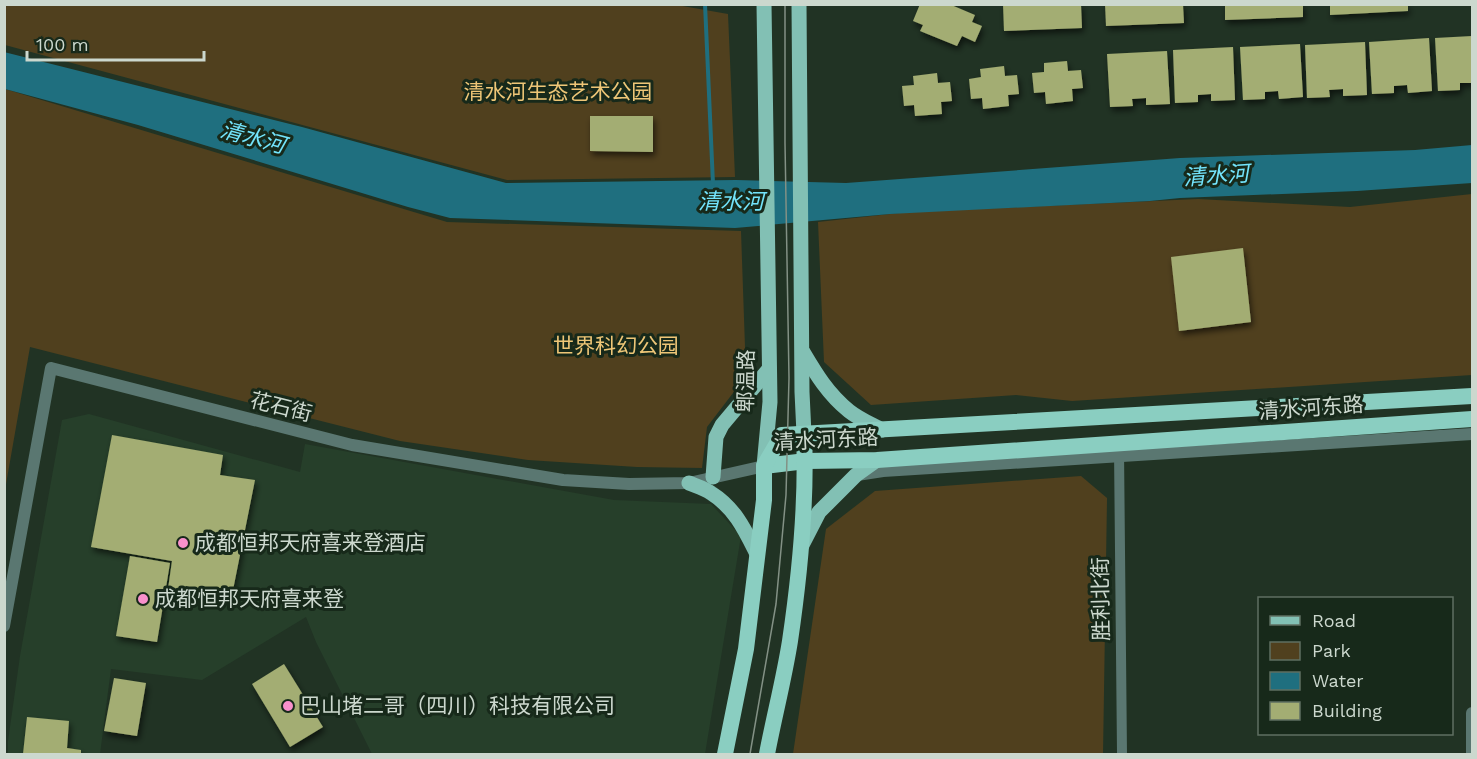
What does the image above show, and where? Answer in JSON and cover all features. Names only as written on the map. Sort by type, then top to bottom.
[{"type":"highway","name":"清水河东路","points":[[764,465],[782,435],[1473,396]]},
{"type":"highway","name":"清水河东路","points":[[764,465],[806,461],[1119,450],[1473,419]]},
{"type":"highway","points":[[767,754],[790,643],[802,545],[806,461],[804,434]]},
{"type":"highway","name":"郫温路","points":[[725,754],[746,649],[764,500],[764,465]]},
{"type":"main road","name":"郫温路","points":[[764,4],[770,402],[764,465]]},
{"type":"main road","points":[[800,4],[804,434]]},
{"type":"main road","points":[[802,350],[818,378],[830,393],[851,412],[882,430]]},
{"type":"main road","points":[[713,477],[716,437],[722,425],[769,369]]},
{"type":"main road","points":[[802,545],[819,512],[856,475],[877,460]]},
{"type":"main road","points":[[689,483],[709,491],[723,502],[742,523],[757,554]]},
{"type":"street","name":"花石街","points":[[4,626],[51,368],[352,446],[563,480],[629,484],[689,483],[764,465]]},
{"type":"street","points":[[856,475],[1119,450],[1473,434]]},
{"type":"street","name":"胜利北街","points":[[1119,450],[1122,754]]},
{"type":"street","points":[[1472,754],[1473,713]]},
{"type":"shaded area","points":[[89,414],[300,472],[305,444],[614,500],[711,504],[741,536],[705,754],[372,754],[316,642],[306,617],[202,680],[111,669],[100,754],[8,754],[20,656],[62,420]]},
{"type":"green space","name":"清水河生态艺术公园","points":[[671,4],[728,14],[735,177],[507,180],[5,45],[4,5]]},
{"type":"green space","name":"世界科幻公园","points":[[5,89],[447,222],[741,231],[746,376],[707,427],[702,468],[637,467],[528,460],[400,441],[30,347],[5,490]]},
{"type":"green space","points":[[1472,194],[1472,375],[1072,401],[1016,395],[871,405],[824,362],[818,222],[908,212],[1198,199],[1350,207]]},
{"type":"green space","points":[[1081,476],[1107,498],[1103,754],[793,754],[826,529],[875,491]]},
{"type":"water","name":"清水河","points":[[4,52],[302,127],[506,183],[736,180],[846,183],[1180,158],[1415,150],[1472,145],[1472,183],[1357,191],[890,214],[735,228],[450,218],[138,125],[5,89]]},
{"type":"building","points":[[920,4],[932,6],[933,4],[949,4],[975,15],[972,22],[982,26],[975,42],[962,36],[957,46],[920,31],[923,25],[913,21]]},
{"type":"building","points":[[1003,4],[1081,4],[1082,28],[1004,31]]},
{"type":"building","points":[[1105,4],[1183,4],[1184,23],[1106,26]]},
{"type":"building","points":[[1225,4],[1303,4],[1303,17],[1225,20]]},
{"type":"building","points":[[1330,5],[1408,5],[1408,11],[1330,15]]},
{"type":"building","points":[[1472,36],[1472,83],[1460,83],[1460,90],[1438,91],[1435,38]]},
{"type":"building","points":[[1429,38],[1432,91],[1408,93],[1407,85],[1394,86],[1394,93],[1372,94],[1369,42]]},
{"type":"building","points":[[1365,42],[1367,95],[1343,96],[1343,89],[1329,90],[1330,97],[1307,98],[1305,45]]},
{"type":"building","points":[[1300,44],[1303,97],[1279,99],[1278,91],[1265,92],[1265,99],[1243,100],[1240,47]]},
{"type":"building","points":[[1233,47],[1235,100],[1211,101],[1211,94],[1198,95],[1198,102],[1175,103],[1173,50]]},
{"type":"building","points":[[1167,51],[1170,104],[1146,105],[1146,98],[1132,99],[1133,106],[1110,107],[1107,54]]},
{"type":"building","points":[[1067,61],[1068,71],[1081,70],[1083,88],[1072,89],[1073,101],[1046,104],[1045,92],[1034,93],[1032,73],[1044,72],[1044,63]]},
{"type":"building","points":[[1004,66],[1005,76],[1017,75],[1019,94],[1008,95],[1009,106],[983,109],[982,98],[971,99],[969,79],[981,77],[980,69]]},
{"type":"building","points":[[937,73],[938,83],[950,82],[952,101],[941,102],[942,114],[915,116],[914,105],[904,106],[902,86],[914,85],[913,76]]},
{"type":"building","points":[[590,116],[653,116],[653,152],[590,151]]},
{"type":"building","points":[[1243,248],[1251,322],[1179,331],[1171,257]]},
{"type":"building","name":"成都恒邦天府喜来登酒店","points":[[112,435],[223,455],[220,475],[255,480],[231,600],[168,589],[172,561],[91,547]]},
{"type":"building","name":"成都恒邦天府喜来登","points":[[130,556],[170,563],[157,642],[116,636]]},
{"type":"building","name":"巴山堵二哥（四川）科技有限公司","points":[[284,664],[323,727],[290,747],[252,684]]},
{"type":"building","points":[[114,678],[146,683],[137,736],[104,731]]},
{"type":"building","points":[[27,717],[69,721],[67,748],[81,750],[81,754],[23,754]]},
{"type":"waterway","name":"清水河","points":[[705,4],[713,184]]},
{"type":"tram line","points":[[750,754],[776,604],[786,495],[789,378],[785,4]]},
{"type":"place","name":"成都恒邦天府喜来登酒店","points":[[183,543]]},
{"type":"place","name":"成都恒邦天府喜来登","points":[[143,599]]},
{"type":"place","name":"巴山堵二哥（四川）科技有限公司","points":[[288,706]]}]
